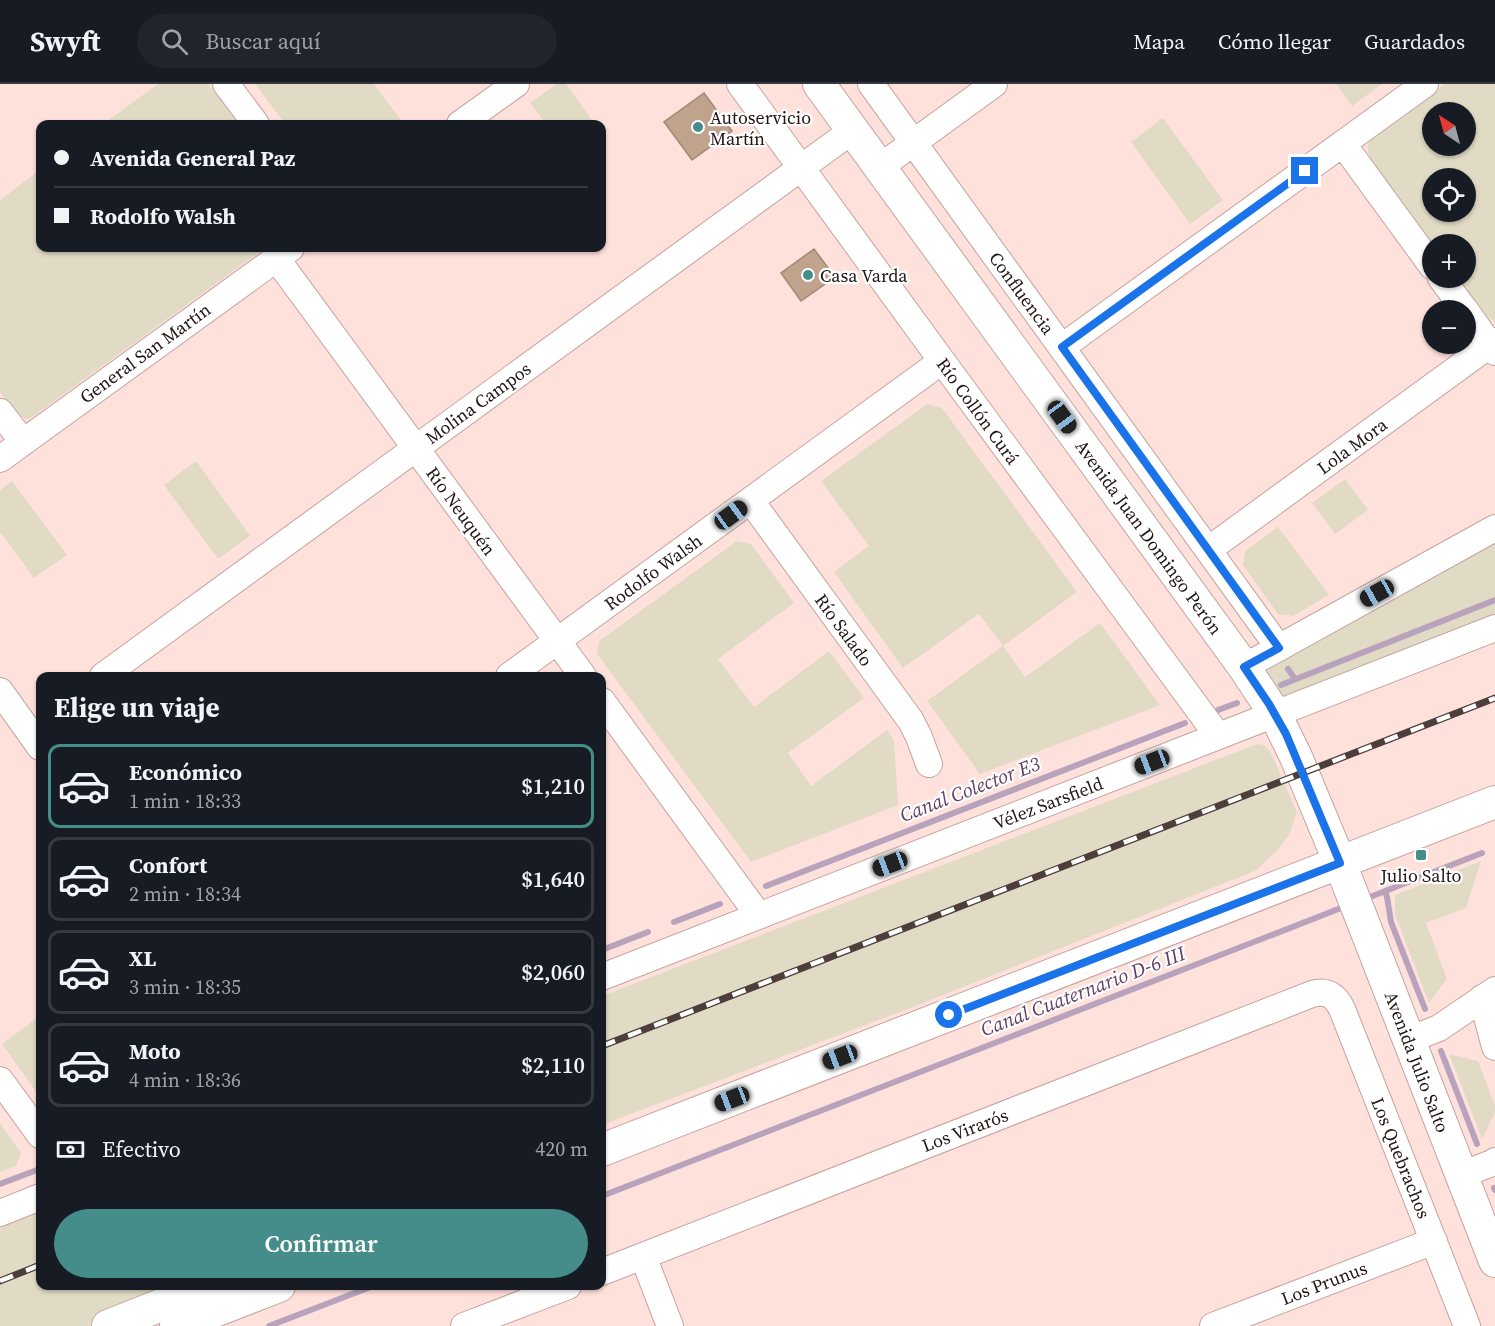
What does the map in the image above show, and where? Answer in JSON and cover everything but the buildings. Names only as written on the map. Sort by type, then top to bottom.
[{"type":"main road","name":"Avenida Juan Domingo Perón","points":[[819,84],[1244,667],[1275,714],[1296,757],[1340,863]]},
{"type":"main road","points":[[606,1148],[1340,863],[1493,809]]},
{"type":"main road","name":"Avenida Julio Salto","points":[[1340,863],[1495,1261]]},
{"type":"main road","points":[[108,1326],[200,1290]]},
{"type":"main road","points":[[176,1326],[269,1290]]},
{"type":"street","points":[[226,84],[252,120]]},
{"type":"street","points":[[466,120],[516,84]]},
{"type":"street","name":"Río Collón Curá","points":[[740,84],[1218,736]]},
{"type":"street","name":"Confluencia","points":[[871,84],[1279,648]]},
{"type":"street","points":[[880,167],[994,84]]},
{"type":"street","points":[[1062,347],[1425,84]]},
{"type":"street","name":"Molina Campos","points":[[108,672],[852,130]]},
{"type":"street","points":[[1343,144],[1422,252]]},
{"type":"street","name":"Río Neuquén","points":[[283,253],[416,448],[580,672]]},
{"type":"street","name":"General San Martín","points":[[0,459],[283,253]]},
{"type":"street","points":[[1476,325],[1493,346]]},
{"type":"street","name":"Lola Mora","points":[[1208,550],[1493,346]]},
{"type":"street","name":"Rodolfo Walsh","points":[[515,672],[942,361]]},
{"type":"street","points":[[0,412],[22,442]]},
{"type":"street","name":"Río Salado","points":[[751,501],[911,721],[929,764]]},
{"type":"street","points":[[1244,667],[1495,528]]},
{"type":"street","name":"Vélez Sarsfield","points":[[606,975],[1495,628]]},
{"type":"street","points":[[0,691],[36,732]]},
{"type":"street","points":[[606,706],[759,916]]},
{"type":"street","name":"Los Virarós","points":[[606,1270],[1312,994],[1329,994]]},
{"type":"street","name":"Los Quebrachos","points":[[1329,994],[1335,997],[1342,1009],[1467,1326]]},
{"type":"street","points":[[1409,1040],[1439,1028],[1489,994],[1495,1047]]},
{"type":"street","points":[[0,1080],[36,1130]]},
{"type":"street","points":[[1461,1175],[1495,1161]]},
{"type":"street","points":[[0,1213],[36,1199]]},
{"type":"street","name":"Los Prunus","points":[[1214,1326],[1434,1241]]},
{"type":"street","points":[[643,1256],[670,1326]]},
{"type":"street","points":[[464,1326],[558,1290]]},
{"type":"shaded area","points":[[158,84],[208,84],[235,120],[108,120]]},
{"type":"shaded area","points":[[255,84],[374,84],[401,120],[282,120]]},
{"type":"shaded area","points":[[556,84],[566,84],[592,120],[543,120],[530,103]]},
{"type":"shaded area","points":[[1336,84],[1382,84],[1352,106]]},
{"type":"shaded area","points":[[1445,84],[1495,84],[1495,322],[1488,317],[1466,288],[1476,288],[1476,234],[1426,234],[1372,162],[1368,147],[1375,134]]},
{"type":"shaded area","points":[[1163,118],[1223,200],[1190,224],[1131,142]]},
{"type":"shaded area","points":[[36,173],[36,252],[259,252],[32,417],[26,419],[17,415],[0,392],[0,200]]},
{"type":"shaded area","points":[[927,404],[942,408],[1077,592],[1003,646],[979,614],[903,668],[834,572],[869,546],[821,481]]},
{"type":"shaded area","points":[[196,461],[250,536],[218,559],[164,485]]},
{"type":"shaded area","points":[[1345,479],[1368,510],[1335,534],[1312,503]]},
{"type":"shaded area","points":[[12,481],[67,555],[34,578],[0,532],[0,490]]},
{"type":"shaded area","points":[[1278,527],[1329,595],[1293,616],[1278,614],[1243,565],[1245,551]]},
{"type":"shaded area","points":[[1495,540],[1495,617],[1285,697],[1272,683],[1268,673],[1271,665]]},
{"type":"shaded area","points":[[737,541],[751,544],[794,603],[718,659],[754,707],[829,651],[864,698],[788,753],[811,786],[887,730],[894,740],[898,805],[751,862],[597,654],[599,641]]},
{"type":"shaded area","points":[[1100,623],[1160,705],[980,774],[927,701],[1003,646],[1025,677]]},
{"type":"shaded area","points":[[1257,744],[1264,745],[1270,751],[1297,812],[1289,835],[1277,851],[1255,871],[918,1005],[606,1123],[606,994]]},
{"type":"shaded area","points":[[1481,861],[1466,908],[1426,923],[1447,979],[1429,1003],[1395,915],[1395,895]]},
{"type":"shaded area","points":[[36,1019],[36,1091],[2,1044]]},
{"type":"shaded area","points":[[1449,1054],[1478,1061],[1495,1106],[1495,1112],[1482,1139]]},
{"type":"shaded area","points":[[0,1123],[21,1153],[16,1166],[0,1172]]},
{"type":"shaded area","points":[[36,1214],[36,1290],[182,1290],[89,1326],[0,1326],[0,1228]]},
{"type":"waterway","name":"Canal Colector E3","points":[[1281,685],[1495,600]]},
{"type":"waterway","points":[[1288,669],[1295,679]]},
{"type":"waterway","name":"Canal Colector E3","points":[[1218,710],[1237,703]]},
{"type":"waterway","name":"Canal Colector E3","points":[[766,886],[1185,723]]},
{"type":"waterway","name":"Canal Cuaternario D-6 III","points":[[1365,899],[1482,853]]},
{"type":"waterway","points":[[1385,891],[1391,922],[1425,1009]]},
{"type":"waterway","name":"Canal Colector E3","points":[[674,922],[720,904]]},
{"type":"waterway","name":"Canal Cuaternario D-6 III","points":[[606,1194],[1341,908]]},
{"type":"waterway","name":"Canal Colector E3","points":[[606,948],[648,932]]},
{"type":"waterway","points":[[1441,1051],[1477,1144]]},
{"type":"waterway","name":"Canal Colector E3","points":[[0,1184],[36,1170]]},
{"type":"waterway","name":"Canal Cuaternario D-6 III","points":[[269,1326],[363,1290]]},
{"type":"railway","points":[[606,1044],[1495,698]]},
{"type":"railway","points":[[0,1281],[36,1267]]},
{"type":"place","name":"Autoservicio Martín","points":[[698,127]]},
{"type":"place","name":"Casa Varda","points":[[808,275]]},
{"type":"place","name":"Julio Salto","points":[[1421,855]]},
{"type":"route","points":[[949,1015],[1340,863],[1286,734],[1244,667],[1279,648],[1062,347],[1305,171]]}]
